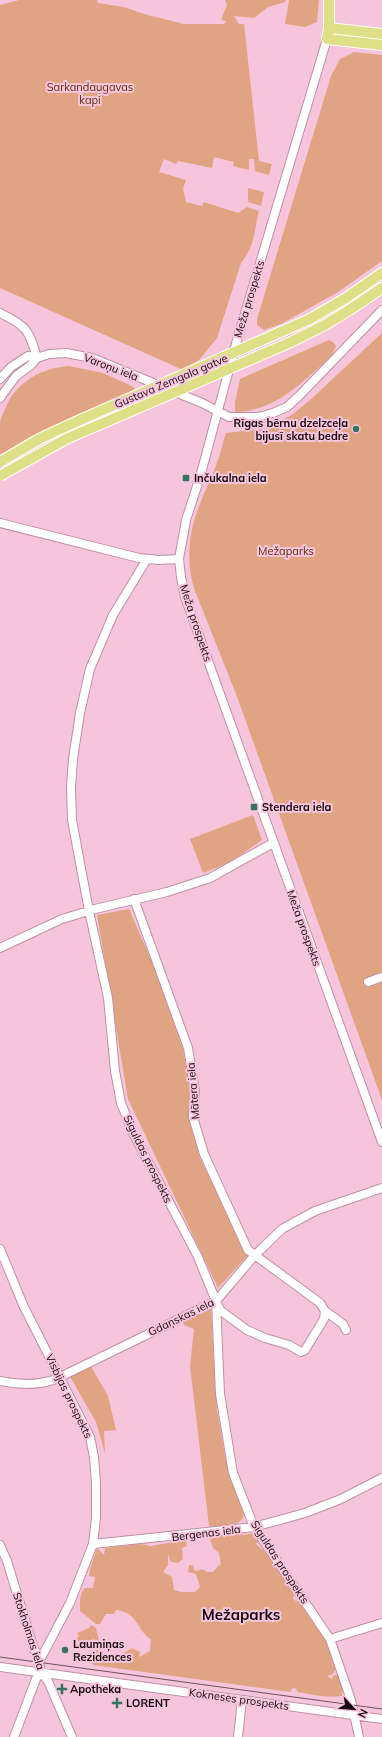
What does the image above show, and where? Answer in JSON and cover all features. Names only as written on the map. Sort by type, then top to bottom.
[{"type":"main road","name":"Meža prospekts","points":[[327,39],[329,28],[329,0]]},
{"type":"main road","points":[[329,28],[382,34]]},
{"type":"main road","points":[[327,39],[382,45]]},
{"type":"main road","name":"Gustava Zemgala gatve","points":[[0,462],[41,438],[80,420],[310,319],[346,298],[382,273]]},
{"type":"main road","name":"Gustava Zemgala gatve","points":[[0,476],[66,439],[292,342],[351,310],[382,288]]},
{"type":"street","name":"Meža prospekts","points":[[327,39],[237,340],[200,477],[186,520],[179,559],[180,577],[185,597],[382,1142]]},
{"type":"street","name":"Varoņu iela","points":[[37,358],[53,353],[66,353],[92,358],[218,410],[229,417],[258,417],[287,407],[382,310]]},
{"type":"street","points":[[0,313],[19,323],[28,331],[37,358]]},
{"type":"street","points":[[0,379],[11,367],[26,357],[37,358]]},
{"type":"street","points":[[0,398],[13,379],[31,365],[37,358]]},
{"type":"street","points":[[0,523],[35,533],[147,559],[179,559]]},
{"type":"street","name":"Siguldas prospekts","points":[[147,559],[113,615],[90,669],[80,713],[73,759],[71,788],[72,820],[89,911],[108,998],[115,1072],[121,1103],[133,1133],[198,1257],[216,1301],[220,1394],[232,1467],[254,1527],[330,1639],[354,1715],[358,1737]]},
{"type":"street","points":[[0,948],[62,919],[134,899],[167,892],[210,878],[273,843]]},
{"type":"street","name":"Mātera iela","points":[[134,899],[188,1048],[195,1091],[193,1117],[204,1154],[248,1250],[320,1303],[325,1311],[343,1324],[346,1330]]},
{"type":"street","points":[[368,982],[382,977]]},
{"type":"street","name":"Gdaņskas iela","points":[[0,1380],[26,1385],[47,1382],[60,1378],[216,1301],[255,1255],[282,1228],[315,1211],[382,1188]]},
{"type":"street","name":"Visbijas prospekts","points":[[0,1249],[24,1307],[90,1437],[93,1449],[96,1494],[93,1544],[70,1603],[39,1662]]},
{"type":"street","points":[[216,1301],[221,1311],[247,1330],[289,1345],[301,1352],[305,1350],[324,1318],[325,1311]]},
{"type":"street","name":"Bergenas iela","points":[[93,1544],[254,1527],[305,1513],[341,1499],[382,1478]]},
{"type":"street","name":"Stokholmas iela","points":[[0,1545],[3,1561],[39,1662],[41,1672],[48,1681],[72,1737]]},
{"type":"street","points":[[330,1639],[382,1623]]},
{"type":"street","name":"Kokneses prospekts","points":[[0,1667],[382,1719]]},
{"type":"street","points":[[14,1737],[36,1679],[41,1672]]},
{"type":"street","points":[[238,1737],[242,1700]]},
{"type":"green space","name":"Sarkandaugavas kapi","points":[[19,0],[97,0],[98,3],[124,7],[144,14],[184,24],[224,24],[226,21],[221,20],[227,5],[225,0],[286,0],[285,2],[268,7],[254,18],[234,16],[239,24],[244,24],[259,161],[272,164],[269,175],[255,171],[254,159],[249,159],[249,170],[233,166],[234,162],[214,157],[212,168],[178,161],[176,164],[164,159],[159,172],[186,180],[183,189],[186,202],[202,206],[204,202],[238,213],[247,207],[259,211],[252,244],[246,257],[241,263],[217,338],[199,360],[183,370],[0,288],[0,5]]},
{"type":"green space","points":[[289,0],[319,0],[317,22],[305,27],[285,24]]},
{"type":"green space","points":[[354,52],[382,55],[382,261],[338,292],[281,324],[264,330],[257,325],[257,319],[331,76],[340,59]]},
{"type":"green space","points":[[248,188],[264,192],[261,206],[248,202]]},
{"type":"green space","name":"Mežaparks","points":[[382,333],[382,1100],[236,694],[195,591],[190,571],[189,550],[192,529],[200,503],[218,460],[226,433],[269,428],[293,414]]},
{"type":"green space","points":[[329,340],[336,346],[333,353],[325,362],[289,393],[259,408],[235,412],[235,402],[240,379]]},
{"type":"green space","points":[[69,366],[103,373],[134,387],[136,390],[30,437],[0,455],[0,420],[11,398],[17,390],[24,383],[40,373],[59,367]]},
{"type":"green space","points":[[253,815],[262,840],[229,863],[203,873],[190,839]]},
{"type":"green space","points":[[129,909],[152,962],[183,1049],[190,1090],[189,1118],[200,1158],[248,1255],[218,1288],[128,1099],[97,915]]},
{"type":"green space","points":[[207,1308],[211,1310],[217,1410],[225,1456],[244,1513],[239,1522],[230,1526],[209,1526],[190,1366],[194,1329],[184,1325],[182,1320]]},
{"type":"green space","points":[[90,1365],[108,1396],[116,1430],[104,1431],[105,1453],[96,1422],[69,1375]]},
{"type":"green space","points":[[237,1532],[243,1535],[255,1533],[260,1539],[256,1544],[272,1558],[284,1579],[297,1593],[293,1597],[294,1600],[301,1603],[326,1640],[337,1666],[333,1674],[327,1676],[332,1679],[334,1675],[338,1675],[347,1695],[335,1697],[322,1696],[298,1692],[295,1688],[291,1689],[291,1692],[93,1665],[91,1661],[90,1647],[80,1646],[77,1638],[79,1636],[77,1633],[89,1628],[91,1625],[96,1628],[99,1641],[92,1639],[97,1649],[113,1659],[132,1648],[140,1652],[139,1657],[150,1651],[151,1639],[146,1636],[134,1618],[124,1612],[116,1610],[114,1614],[106,1614],[100,1624],[96,1624],[80,1611],[80,1599],[83,1590],[85,1588],[93,1588],[95,1577],[89,1576],[97,1548],[104,1555],[105,1548],[141,1544],[150,1546],[186,1540],[187,1546],[182,1548],[183,1559],[178,1563],[171,1562],[168,1554],[168,1565],[163,1572],[172,1577],[174,1590],[181,1592],[195,1592],[200,1587],[196,1574],[188,1572],[189,1565],[193,1565],[194,1570],[197,1571],[202,1569],[207,1572],[213,1572],[219,1565],[221,1565],[219,1553],[213,1548],[209,1535]]},
{"type":"tram line","points":[[0,1657],[382,1709]]},
{"type":"place","name":"Rīgas bērnu dzelzceļa bijusī skatu bedre","points":[[356,429]]},
{"type":"place","name":"Inčukalna iela","points":[[186,478]]},
{"type":"place","name":"Stendera iela","points":[[254,807]]},
{"type":"place","name":"Laumiņas Rezidences","points":[[65,1650]]},
{"type":"place","name":"Apotheka","points":[[62,1689]]},
{"type":"place","name":"LORENT","points":[[117,1703]]},
{"type":"district","name":"Mežaparks","points":[[241,1614]]}]
